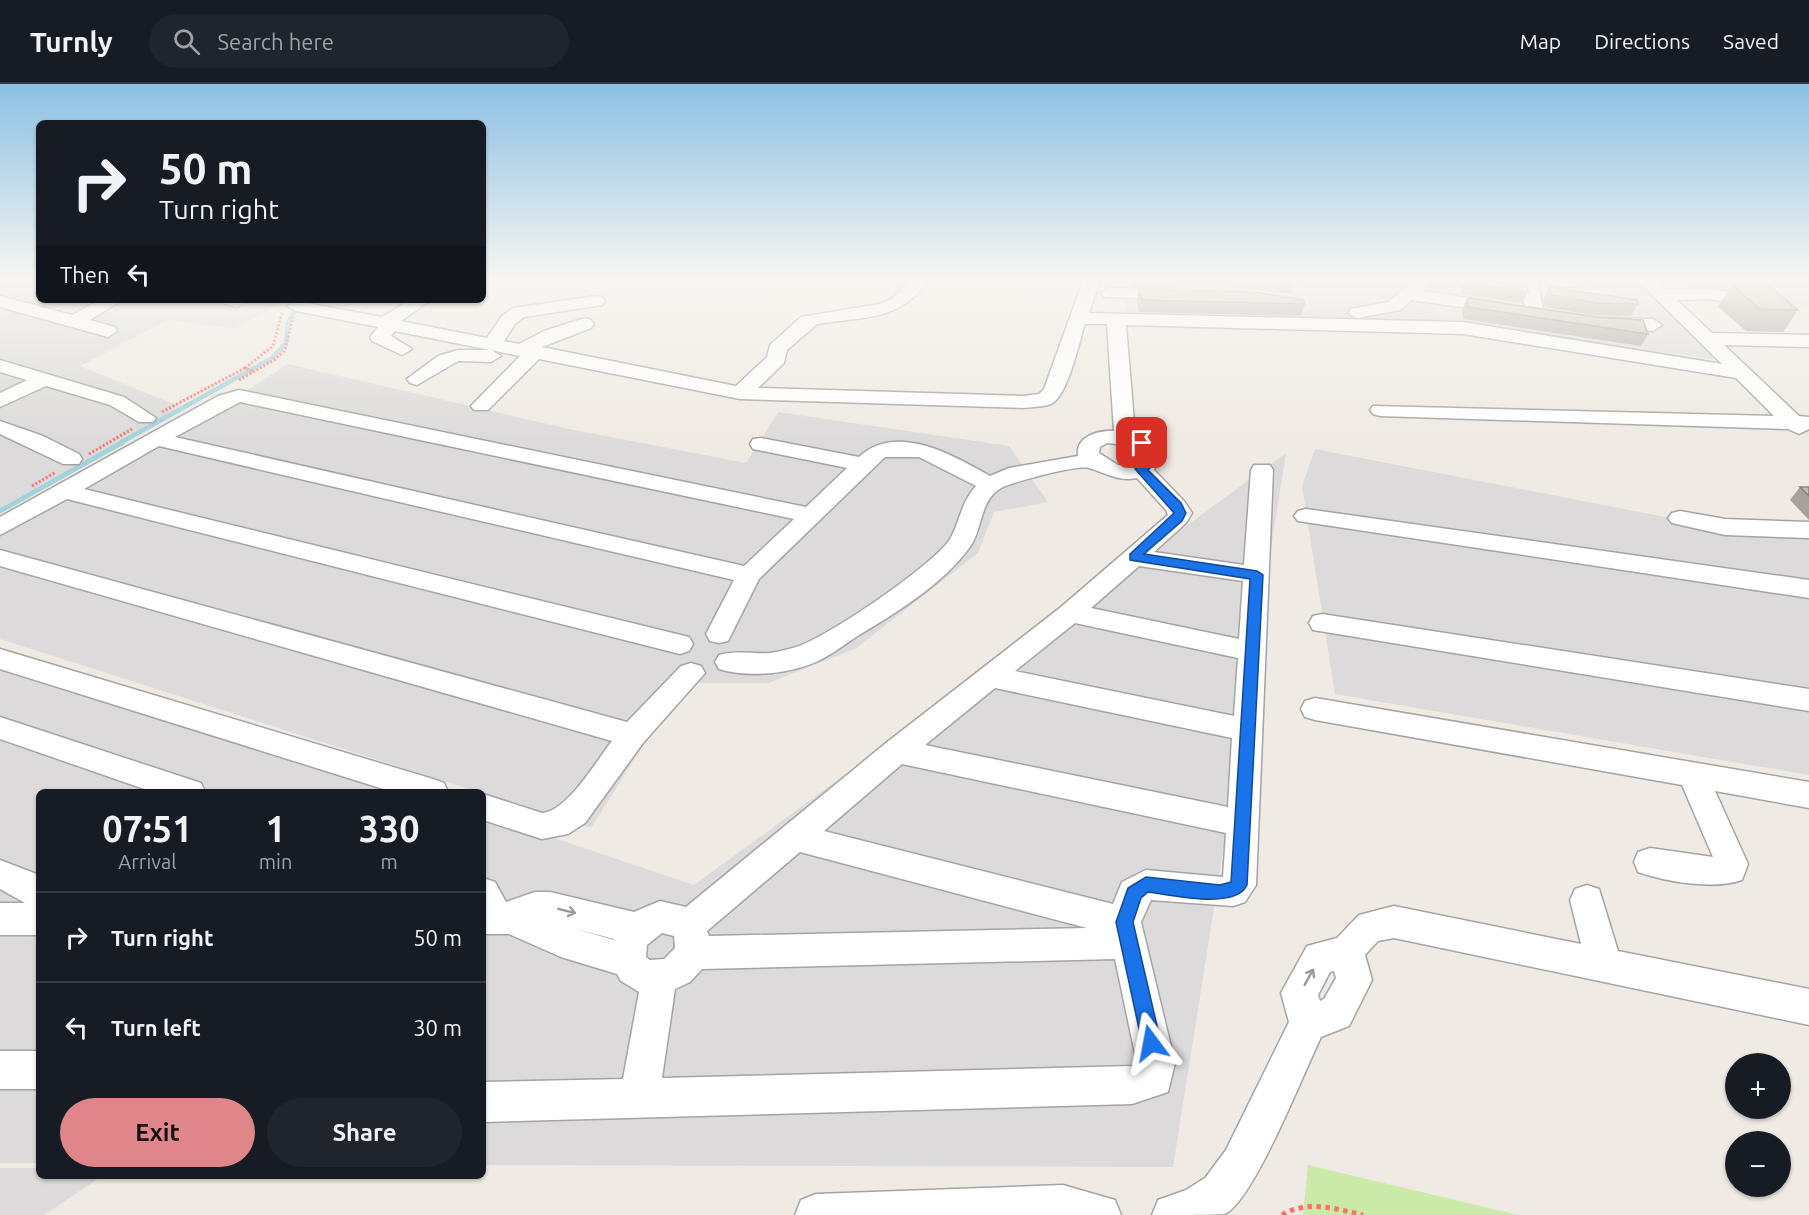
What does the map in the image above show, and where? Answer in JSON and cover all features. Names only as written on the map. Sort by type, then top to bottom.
[{"type":"street","points":[[382,334],[379,337],[402,349]]},
{"type":"street","points":[[453,334],[740,393],[1023,402],[1045,399],[1053,392],[1073,334]]},
{"type":"street","points":[[493,343],[499,334]]},
{"type":"street","points":[[417,379],[452,356],[465,353],[496,356],[525,349],[555,334]]},
{"type":"street","points":[[740,393],[777,359],[777,349],[793,334]]},
{"type":"street","points":[[1117,334],[1125,437]]},
{"type":"street","points":[[1499,334],[1740,373]]},
{"type":"street","points":[[1701,334],[1740,373],[1804,428]]},
{"type":"street","points":[[1706,339],[1809,341]]},
{"type":"street","points":[[482,406],[525,349]]},
{"type":"street","points":[[0,366],[117,401],[150,428],[749,575]]},
{"type":"street","points":[[0,401],[43,380]]},
{"type":"street","points":[[0,527],[61,490],[150,428],[225,400],[245,396],[811,515]]},
{"type":"street","points":[[1380,410],[1804,428]]},
{"type":"street","points":[[0,427],[71,459]]},
{"type":"street","points":[[729,662],[733,646],[719,634],[698,634],[680,644],[675,652],[676,661],[681,668],[691,673],[712,672],[729,662],[771,663],[808,654],[891,604],[940,566],[961,542],[975,502],[990,485],[1009,475],[1091,460],[1114,471],[1141,469],[1147,465],[1151,454],[1142,443],[1125,437],[1105,437],[1091,443],[1088,454],[1091,460]]},
{"type":"street","points":[[761,444],[863,465]]},
{"type":"street","points":[[719,634],[749,575],[878,451],[894,448],[921,450],[945,459],[990,485]]},
{"type":"street","points":[[632,944],[639,974],[659,978],[679,969],[690,940],[795,837],[897,751],[1070,614],[1178,518],[1180,513],[1176,506],[1141,469]]},
{"type":"street","points":[[486,1102],[1132,1085],[1154,1077],[1156,1063],[1126,933],[1134,893],[1146,885],[1220,892],[1233,891],[1239,885],[1262,470]]},
{"type":"street","points":[[61,490],[680,644]]},
{"type":"street","points":[[1306,516],[1809,589]]},
{"type":"street","points":[[1680,518],[1725,527],[1809,530]]},
{"type":"street","points":[[1134,557],[1257,575]]},
{"type":"street","points":[[0,558],[633,735]]},
{"type":"street","points":[[1070,614],[1252,651]]},
{"type":"street","points":[[1322,623],[1809,700]]},
{"type":"street","points":[[0,659],[423,789]]},
{"type":"street","points":[[486,808],[542,826],[557,825],[574,813],[633,735],[691,673]]},
{"type":"street","points":[[992,677],[1247,730]]},
{"type":"street","points":[[1315,709],[1809,795]]},
{"type":"street","points":[[0,728],[181,789]]},
{"type":"street","points":[[897,751],[1241,823]]},
{"type":"street","points":[[1650,862],[1718,872],[1730,870],[1732,864],[1693,775]]},
{"type":"street","points":[[795,837],[1126,933]]},
{"type":"street","points":[[0,874],[28,886],[36,893]]},
{"type":"street","points":[[1587,900],[1604,965]]},
{"type":"street","points":[[492,912],[561,941],[632,944],[660,917],[676,918],[690,940]]},
{"type":"street","points":[[0,919],[36,920]]},
{"type":"street","points":[[1173,1215],[1195,1209],[1220,1193],[1240,1164],[1308,1023],[1336,1014],[1346,996],[1354,980],[1347,952],[1362,932],[1372,924],[1394,922],[1809,1007]]},
{"type":"street","points":[[690,940],[1126,933]]},
{"type":"street","points":[[639,1098],[659,978]]},
{"type":"street","points":[[0,1070],[36,1070]]},
{"type":"street","points":[[816,1215],[1063,1206],[1100,1215]]},
{"type":"path","points":[[245,368],[266,354],[277,343],[280,334]]},
{"type":"path","points":[[277,343],[289,341]]},
{"type":"path","points":[[1282,1215],[1298,1206],[1307,1206],[1363,1215]]},
{"type":"shaded area","points":[[0,334],[142,334],[80,366],[181,407],[0,508]]},
{"type":"shaded area","points":[[1540,334],[1696,334],[1724,361]]},
{"type":"shaded area","points":[[288,364],[569,429],[746,463],[778,412],[1009,446],[1048,502],[994,512],[978,553],[855,649],[768,683],[696,683],[647,739],[591,828],[486,794],[486,789],[469,789],[0,639],[0,522],[224,395],[249,389]]},
{"type":"shaded area","points":[[1315,449],[1665,517],[1809,530],[1809,775],[1335,694],[1302,486]]},
{"type":"shaded area","points":[[1286,453],[1173,1167],[486,1165],[486,815],[694,885]]},
{"type":"shaded area","points":[[0,651],[409,789],[36,789],[36,1163],[0,1163]]},
{"type":"shaded area","points":[[0,1168],[36,1168],[36,1179],[98,1179],[44,1215],[0,1215]]},
{"type":"green space","points":[[1308,1165],[1518,1215],[1303,1215]]},
{"type":"building","points":[[1800,487],[1809,487],[1809,496]]},
{"type":"waterway","points":[[120,443],[272,358],[286,343],[287,334]]},
{"type":"waterway","points":[[0,511],[123,442]]},
{"type":"route","points":[[1142,443],[1151,454],[1151,460],[1141,469],[1180,513],[1178,518],[1134,557],[1257,575],[1239,885],[1233,891],[1220,892],[1146,885],[1139,887],[1134,893],[1124,922],[1151,1043]]}]
